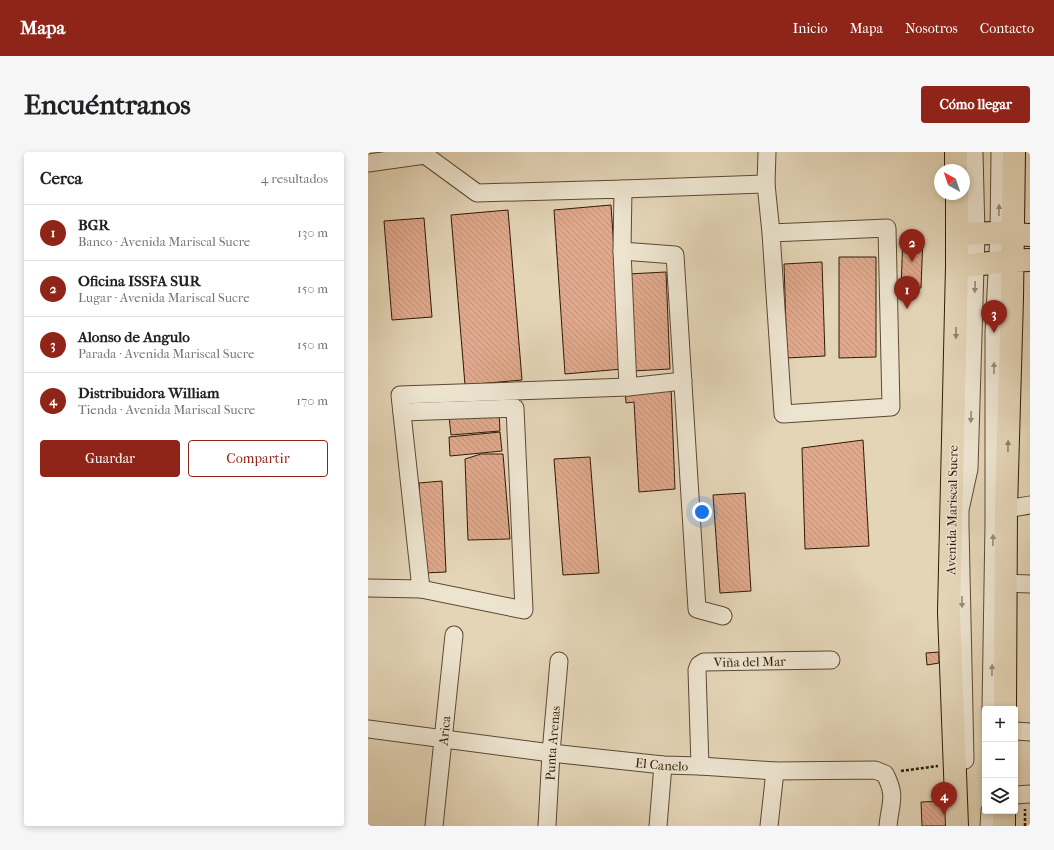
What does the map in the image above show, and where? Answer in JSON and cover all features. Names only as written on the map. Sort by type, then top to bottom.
[{"type":"main road","points":[[956,152],[956,164]]},
{"type":"main road","points":[[1005,706],[1006,509],[1014,234],[1014,152]]},
{"type":"main road","name":"Avenida Mariscal Sucre","points":[[957,826],[956,764],[949,612],[967,234],[958,200]]},
{"type":"main road","points":[[967,234],[1014,234]]},
{"type":"main road","points":[[966,266],[1013,261]]},
{"type":"main road","points":[[1004,814],[1004,826]]},
{"type":"street","points":[[767,152],[766,184],[771,233],[783,414],[891,407],[887,228],[771,233]]},
{"type":"street","points":[[967,234],[974,152]]},
{"type":"street","points":[[1000,152],[1014,234]]},
{"type":"street","points":[[368,163],[425,155],[477,193],[766,184]]},
{"type":"street","points":[[623,189],[622,251],[628,387]]},
{"type":"street","points":[[622,251],[675,255],[697,609],[723,616]]},
{"type":"street","points":[[991,706],[994,531],[994,333],[1013,261]]},
{"type":"street","points":[[966,266],[969,469],[960,510],[966,826]]},
{"type":"street","points":[[421,589],[400,395],[628,387],[683,381]]},
{"type":"street","points":[[368,588],[421,589],[524,610],[515,408],[402,412]]},
{"type":"street","points":[[1006,509],[1030,505]]},
{"type":"street","points":[[1006,583],[1030,584]]},
{"type":"street","name":"Arica","points":[[434,826],[454,635]]},
{"type":"street","name":"Viña del Mar","points":[[700,766],[697,670],[699,665],[704,662],[831,660]]},
{"type":"street","name":"Punta Arenas","points":[[547,826],[551,753],[559,661]]},
{"type":"street","name":"El Canelo","points":[[368,729],[551,753],[663,765],[700,766],[775,772],[876,770],[885,774]]},
{"type":"street","points":[[1018,731],[1030,732]]},
{"type":"street","points":[[658,826],[663,765]]},
{"type":"street","points":[[770,826],[775,772]]},
{"type":"street","points":[[885,774],[891,786],[892,801],[888,826]]},
{"type":"street","points":[[1018,795],[1030,794]]},
{"type":"street","points":[[989,826],[990,814]]},
{"type":"path","points":[[885,774],[956,764]]},
{"type":"building","points":[[611,205],[622,369],[565,374],[554,210]]},
{"type":"building","points":[[508,210],[522,380],[465,385],[451,215]]},
{"type":"building","points":[[424,218],[432,317],[392,320],[384,221]]},
{"type":"building","points":[[903,236],[923,236],[921,288],[901,288]]},
{"type":"building","points":[[839,257],[876,257],[876,357],[839,358]]},
{"type":"building","points":[[822,262],[825,356],[787,358],[784,264]]},
{"type":"building","points":[[666,272],[670,369],[632,371],[628,274]]},
{"type":"building","points":[[671,386],[675,489],[639,492],[634,402],[626,403],[625,389]]},
{"type":"building","points":[[499,412],[500,431],[451,435],[449,416]]},
{"type":"building","points":[[500,432],[502,451],[450,456],[449,437]]},
{"type":"building","points":[[863,440],[869,546],[805,549],[802,448]]},
{"type":"building","points":[[481,454],[503,454],[510,539],[468,540],[465,459]]},
{"type":"building","points":[[590,457],[599,573],[563,575],[554,459]]},
{"type":"building","points":[[442,481],[446,572],[423,573],[419,483]]},
{"type":"building","points":[[745,493],[751,591],[720,593],[713,495]]},
{"type":"building","points":[[939,652],[939,663],[927,665],[926,653]]},
{"type":"building","points":[[947,801],[948,826],[922,826],[921,802]]},
{"type":"place","name":"Oficina ISSFA SUR","points":[[912,262]]},
{"type":"place","name":"BGR","points":[[907,309]]},
{"type":"place","name":"Alonso de Angulo","points":[[994,333]]},
{"type":"place","name":"Distribuidora William","points":[[944,815]]}]
